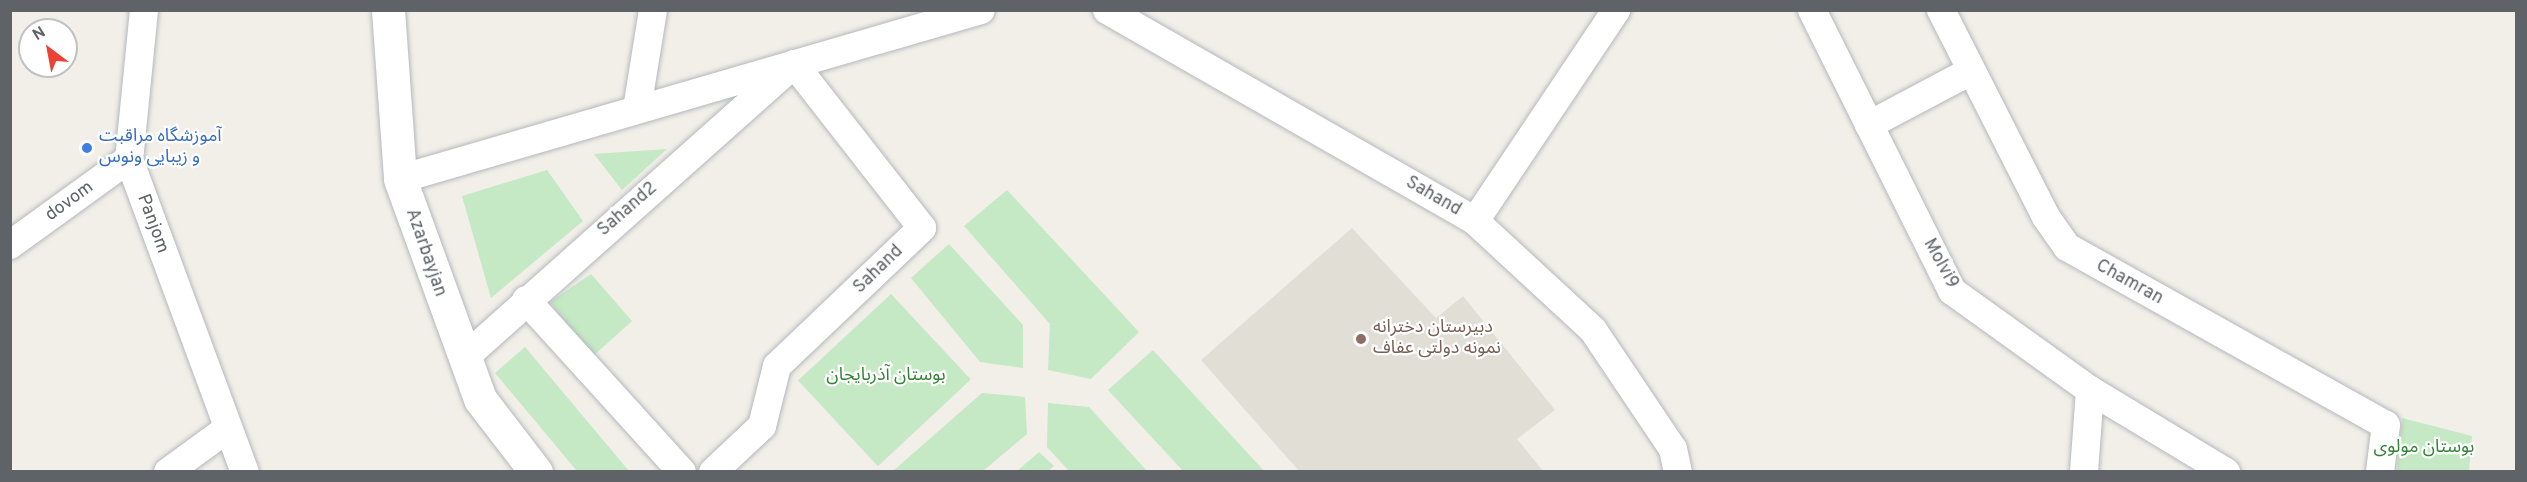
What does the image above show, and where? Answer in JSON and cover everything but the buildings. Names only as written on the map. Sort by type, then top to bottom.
[{"type":"street","name":"Panjom","points":[[144,10],[129,159],[227,429],[245,471]]},
{"type":"street","name":"Azarbayjan","points":[[388,10],[400,179],[480,399],[536,471]]},
{"type":"street","points":[[637,109],[653,10]]},
{"type":"street","points":[[400,179],[981,10]]},
{"type":"street","name":"Sahand","points":[[1107,10],[1475,221],[1593,330],[1673,450],[1678,471]]},
{"type":"street","points":[[1475,221],[1616,10]]},
{"type":"street","name":"Molvi9","points":[[1812,10],[1952,291],[2090,390],[2226,471]]},
{"type":"street","name":"Chamran","points":[[1941,10],[2046,217],[2067,247],[2386,425],[2380,471]]},
{"type":"street","name":"Sahand2","points":[[464,358],[526,300],[794,64]]},
{"type":"street","name":"Sahand","points":[[713,471],[762,426],[777,366],[922,228],[794,64]]},
{"type":"street","points":[[1869,125],[1971,71]]},
{"type":"street","name":"dovom","points":[[10,245],[129,159]]},
{"type":"street","points":[[526,300],[682,471]]},
{"type":"street","points":[[2084,471],[2090,390]]},
{"type":"street","points":[[168,471],[227,429]]},
{"type":"shaded area","name":"دبیرستان دخترانه نمونه دولتی عفاف","points":[[1352,228],[1436,318],[1463,296],[1555,410],[1517,439],[1543,471],[1299,471],[1201,360]]},
{"type":"green space","points":[[667,149],[622,190],[594,154]]},
{"type":"green space","points":[[547,170],[583,221],[491,298],[462,196]]},
{"type":"green space","points":[[1007,190],[1139,332],[1091,379],[1048,370],[1050,324],[964,226]]},
{"type":"green space","name":"بوستان آذربایجان","points":[[949,244],[1023,325],[1023,368],[980,362],[911,278]]},
{"type":"green space","points":[[591,274],[632,321],[592,357],[550,302]]},
{"type":"green space","name":"بوستان آذربایجان","points":[[891,294],[971,380],[878,466],[798,381]]},
{"type":"green space","points":[[525,347],[629,471],[577,471],[495,373]]},
{"type":"green space","points":[[1153,350],[1264,471],[1183,471],[1108,390]]},
{"type":"green space","name":"بوستان آذربایجان","points":[[982,393],[1025,397],[1027,434],[983,471],[893,471]]},
{"type":"green space","points":[[1048,403],[1089,407],[1147,471],[1069,471],[1047,447]]},
{"type":"green space","name":"بوستان مولوی","points":[[2402,418],[2472,436],[2469,471],[2397,471]]},
{"type":"green space","points":[[1039,452],[1054,466],[1048,471],[1017,471]]},
{"type":"place","name":"آموزشگاه مراقبت و زیبایی ونوس","points":[[87,148]]},
{"type":"place","name":"دبیرستان دخترانه نمونه دولتی عفاف","points":[[1361,339]]}]
